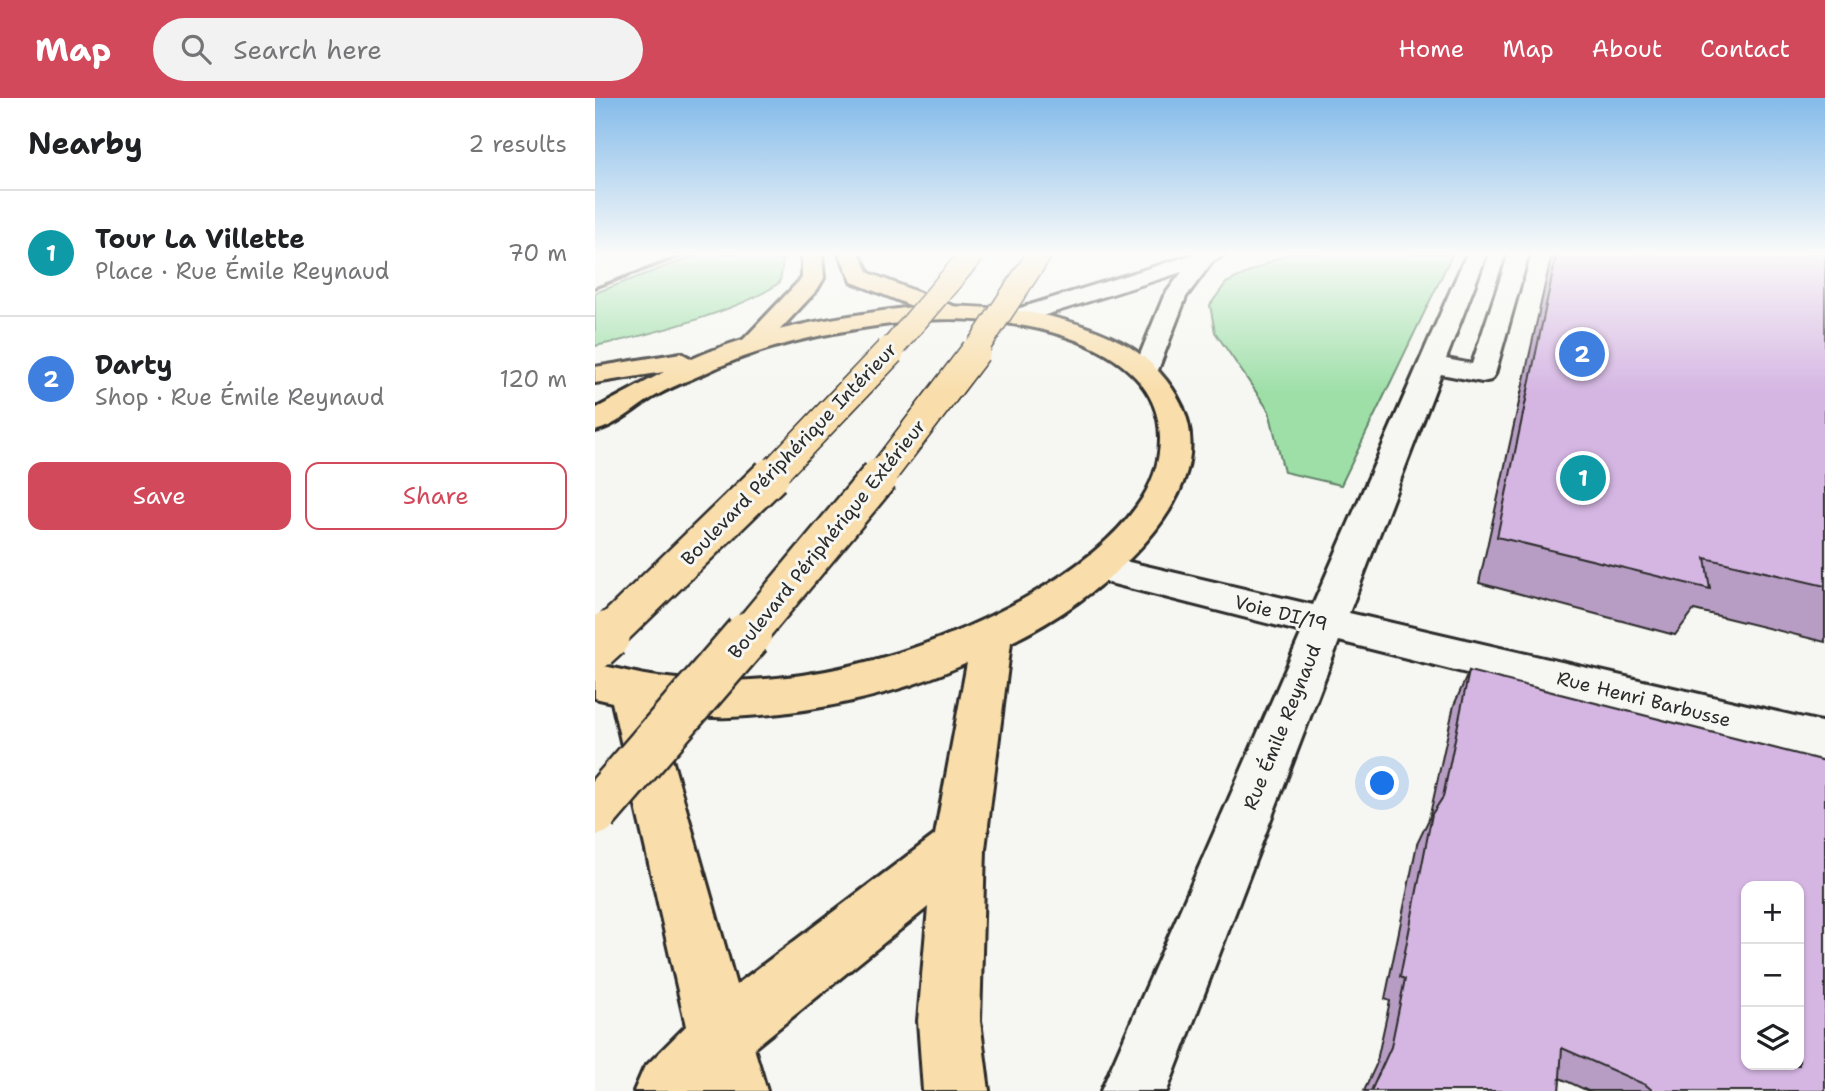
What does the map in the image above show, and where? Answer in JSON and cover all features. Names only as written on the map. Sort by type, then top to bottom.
[{"type":"main road","points":[[751,346],[797,299]]},
{"type":"main road","points":[[916,299],[950,313]]},
{"type":"main road","name":"Boulevard Périphérique Intérieur","points":[[595,646],[788,460],[895,346],[935,299]]},
{"type":"main road","name":"Boulevard Périphérique Extérieur","points":[[595,812],[766,616],[882,474],[972,358],[1010,299]]},
{"type":"main road","points":[[595,422],[644,391],[724,355],[751,346],[833,324],[899,315],[950,313],[1015,317],[1056,326],[1103,342],[1146,372],[1170,409],[1175,431],[1174,455],[1167,481],[1153,509],[1130,539],[1099,568],[1034,614],[992,635],[893,673],[784,694],[678,696],[613,685],[728,1063]]},
{"type":"main road","points":[[595,375],[724,355]]},
{"type":"main road","points":[[595,397],[649,366]]},
{"type":"main road","points":[[956,1091],[949,1021],[958,849],[992,635]]},
{"type":"main road","points":[[667,1091],[728,1063],[958,849]]},
{"type":"street","points":[[1015,317],[1072,299]]},
{"type":"street","points":[[1146,372],[1174,299]]},
{"type":"street","name":"Rue Émile Reynaud","points":[[1133,1091],[1458,299]]},
{"type":"street","points":[[1431,364],[1482,374],[1505,299]]},
{"type":"street","name":"Voie DI/19","points":[[1099,568],[1463,654]]},
{"type":"street","name":"Rue Henri Barbusse","points":[[1463,654],[1825,743]]},
{"type":"green space","points":[[595,299],[750,299],[665,329],[595,346]]},
{"type":"green space","points":[[1214,299],[1431,299],[1341,485],[1284,472],[1269,411],[1215,332],[1210,305]]},
{"type":"building","points":[[1547,299],[1825,299],[1825,586],[1705,558],[1710,589],[1497,537]]},
{"type":"building","points":[[1469,671],[1825,761],[1825,1091],[1653,1091],[1646,1085],[1562,1048],[1559,1091],[1371,1091],[1391,1047],[1405,979],[1400,977],[1432,814],[1443,797]]},
{"type":"place","name":"Darty","points":[[1582,354]]},
{"type":"place","name":"Tour La Villette","points":[[1583,478]]}]
